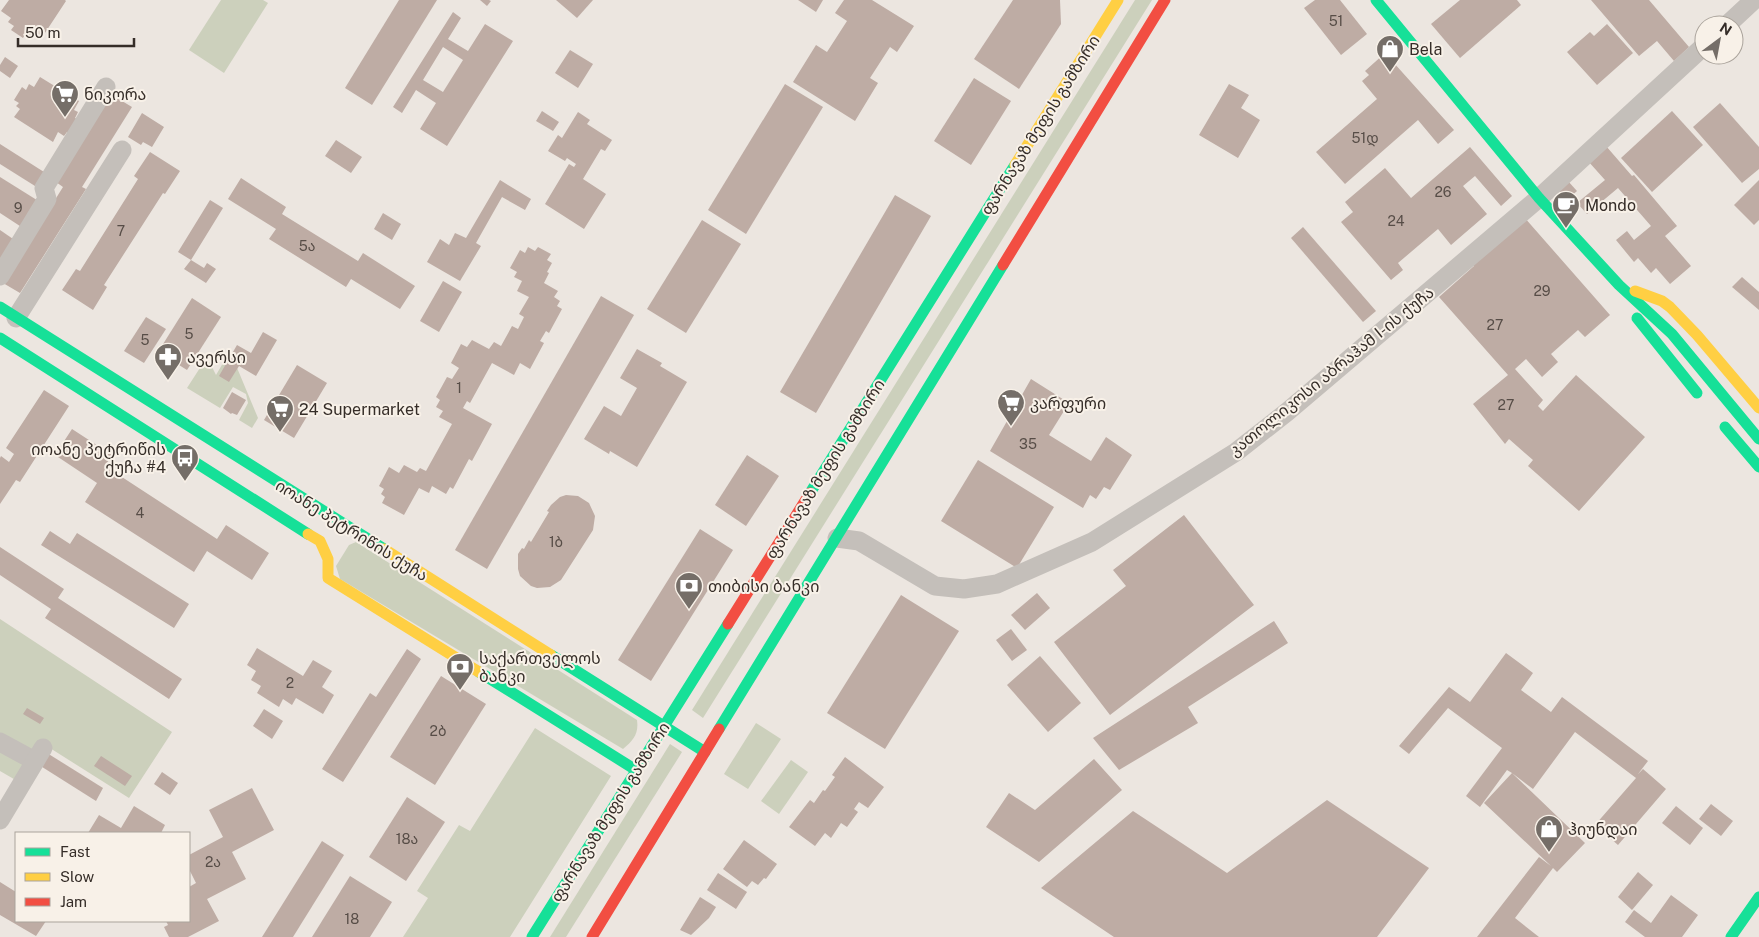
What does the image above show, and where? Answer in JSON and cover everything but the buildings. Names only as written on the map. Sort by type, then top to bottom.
[{"type":"main road","name":"ფარნავაზ მეფის გამზირი","points":[[532,937],[1118,0]]},
{"type":"main road","points":[[592,937],[1165,0]]},
{"type":"main road","points":[[1376,0],[1539,198],[1619,285],[1672,334],[1759,439]]},
{"type":"main road","points":[[1619,285],[1634,314],[1648,334],[1704,401]]},
{"type":"main road","points":[[1619,285],[1662,301],[1670,307],[1697,335],[1758,406]]},
{"type":"main road","name":"იოანე პეტრიწის ქუჩა","points":[[0,307],[97,383],[320,541],[328,559],[328,578],[636,770]]},
{"type":"main road","name":"იოანე პეტრიწის ქუჩა","points":[[0,338],[97,383],[358,534],[705,752]]},
{"type":"main road","points":[[1716,415],[1759,467]]},
{"type":"main road","points":[[345,537],[358,534]]},
{"type":"main road","points":[[328,559],[335,546]]},
{"type":"main road","points":[[1730,937],[1759,898]]},
{"type":"street","points":[[1737,15],[1754,0]]},
{"type":"street","name":"კათოლიკოსი აბრაჰამ I-ის ქუჩა","points":[[837,538],[859,541],[935,586],[964,589],[997,584],[1092,542],[1242,446],[1287,412],[1539,198],[1694,55]]},
{"type":"street","points":[[0,276],[47,199],[44,188],[106,87]]},
{"type":"street","points":[[16,318],[122,150]]},
{"type":"street","points":[[0,742],[39,755],[0,820]]},
{"type":"green space","points":[[221,0],[263,0],[268,3],[224,73],[189,50]]},
{"type":"green space","points":[[1135,0],[1152,0],[703,718],[692,710]]},
{"type":"green space","points":[[230,351],[258,418],[252,428],[239,420],[248,403],[246,394],[233,387],[220,408],[187,388],[207,357],[216,375]]},
{"type":"green space","points":[[356,542],[637,720],[636,733],[632,740],[623,749],[340,579],[336,566],[349,545]]},
{"type":"green space","points":[[0,619],[172,732],[129,798],[42,743],[19,782],[0,771]]},
{"type":"green space","points":[[756,723],[781,739],[748,789],[724,774]]},
{"type":"green space","points":[[535,728],[611,776],[510,937],[403,937],[428,898],[417,891],[459,825],[470,831]]},
{"type":"green space","points":[[670,744],[682,752],[566,937],[550,937]]},
{"type":"green space","points":[[791,760],[808,772],[779,814],[761,801]]},
{"type":"traffic: fast","points":[[1376,0],[1539,198],[1619,285],[1672,334],[1759,439]]},
{"type":"traffic: fast","points":[[810,493],[1015,165]]},
{"type":"traffic: fast","points":[[719,729],[1003,265]]},
{"type":"traffic: fast","points":[[0,307],[384,549]]},
{"type":"traffic: fast","points":[[1637,318],[1697,393]]},
{"type":"traffic: fast","points":[[0,338],[308,534]]},
{"type":"traffic: fast","points":[[1725,427],[1759,467]]},
{"type":"traffic: fast","points":[[532,937],[728,624]]},
{"type":"traffic: fast","points":[[551,655],[705,752]]},
{"type":"traffic: fast","points":[[479,672],[636,770]]},
{"type":"traffic: fast","points":[[1731,937],[1759,897]]},
{"type":"traffic: slow","points":[[1015,165],[1118,0]]},
{"type":"traffic: slow","points":[[1635,291],[1662,301],[1670,307],[1697,335],[1759,408]]},
{"type":"traffic: slow","points":[[308,534],[320,541],[328,559],[328,578],[479,672]]},
{"type":"traffic: slow","points":[[384,549],[551,655]]},
{"type":"traffic: jam","points":[[1003,265],[1165,0]]},
{"type":"traffic: jam","points":[[728,624],[810,493]]},
{"type":"traffic: jam","points":[[592,937],[719,729]]},
{"type":"place","name":"Bela","points":[[1390,73]]},
{"type":"place","name":"ნიკორა","points":[[65,118]]},
{"type":"place","name":"Mondo","points":[[1566,229]]},
{"type":"place","name":"ავერსი","points":[[168,381]]},
{"type":"place","name":"კარფური","points":[[1011,427]]},
{"type":"place","name":"24 Supermarket","points":[[280,433]]},
{"type":"place","name":"იოანე პეტრიწის ქუჩა #4","points":[[185,482]]},
{"type":"place","name":"თიბისი ბანკი","points":[[689,610]]},
{"type":"place","name":"საქართველოს ბანკი","points":[[460,691]]},
{"type":"place","name":"ჰიუნდაი","points":[[1549,853]]}]
